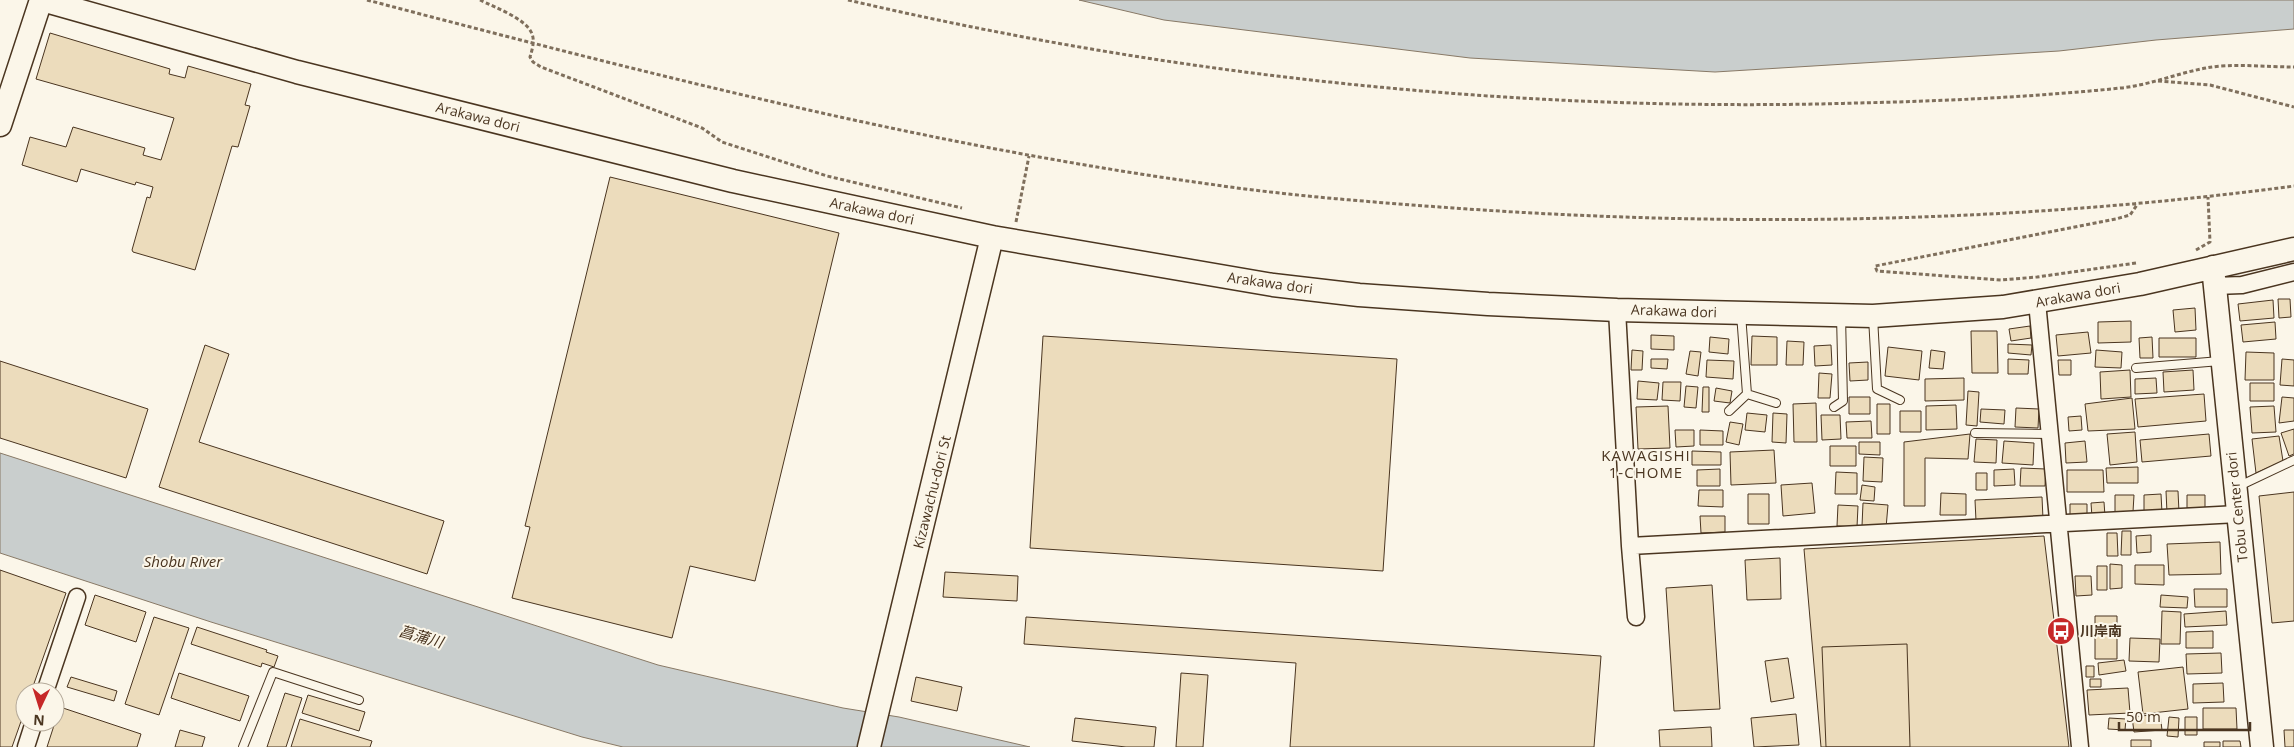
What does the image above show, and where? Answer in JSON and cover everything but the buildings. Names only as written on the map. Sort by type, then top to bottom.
[{"type":"street","name":"Arakawa dori","points":[[41,0],[264,62],[733,181],[1002,239],[1283,286],[1359,295],[1617,310],[1873,316],[2003,307],[2188,274],[2214,277],[2294,249]]},
{"type":"street","points":[[0,125],[41,0]]},
{"type":"street","name":"Kizawachu-dori St","points":[[869,747],[1002,239]]},
{"type":"street","points":[[2214,277],[2242,285],[2294,272]]},
{"type":"street","name":"Tobu Center dori","points":[[2214,277],[2262,747]]},
{"type":"street","points":[[2037,302],[2080,747]]},
{"type":"street","points":[[1617,310],[1630,546],[1636,617]]},
{"type":"street","points":[[1630,546],[2238,514]]},
{"type":"street","points":[[48,682],[77,596]]},
{"type":"street","points":[[26,747],[31,732]]},
{"type":"lane","points":[[1729,412],[1747,394],[1741,314]]},
{"type":"lane","points":[[1834,407],[1843,401],[1841,316]]},
{"type":"lane","points":[[1873,316],[1877,390],[1900,400]]},
{"type":"lane","points":[[2136,368],[2222,360]]},
{"type":"lane","points":[[1747,394],[1776,403]]},
{"type":"lane","points":[[1975,433],[2050,434]]},
{"type":"lane","points":[[2235,488],[2294,460]]},
{"type":"lane","points":[[244,747],[273,672],[359,700]]},
{"type":"path","points":[[367,0],[533,44],[817,113],[1030,156],[1213,185],[1372,202],[1569,216],[1853,220],[2002,214],[2138,204],[2294,186]]},
{"type":"path","points":[[480,0],[526,24],[532,34],[533,44],[530,57],[533,62],[542,67],[702,128],[722,142],[827,176],[963,209]]},
{"type":"path","points":[[848,0],[995,31],[1149,58],[1362,85],[1562,100],[1763,105],[2025,96],[2126,88],[2210,67],[2294,67]]},
{"type":"path","points":[[2155,81],[2210,84],[2294,108]]},
{"type":"path","points":[[1002,239],[1030,156]]},
{"type":"path","points":[[2188,274],[2184,258],[2210,242],[2208,197]]},
{"type":"path","points":[[2138,204],[2130,215],[2116,219],[1875,266],[1878,272],[2001,280],[2037,277],[2144,262]]},
{"type":"water","points":[[1079,0],[2294,0],[2294,29],[2156,40],[2059,51],[1715,72],[1470,58],[1164,20]]},
{"type":"water","name":"Shobu River","points":[[0,453],[658,665],[843,708],[899,717],[1030,747],[623,747],[582,737],[211,622],[0,553]]},
{"type":"place","name":"川岸南","points":[[2061,631]]},
{"type":"district","name":"KAWAGISHI 1-CHOME","points":[[1646,464]]},
{"type":"water label","name":"菖蒲川","points":[[421,637]]}]
